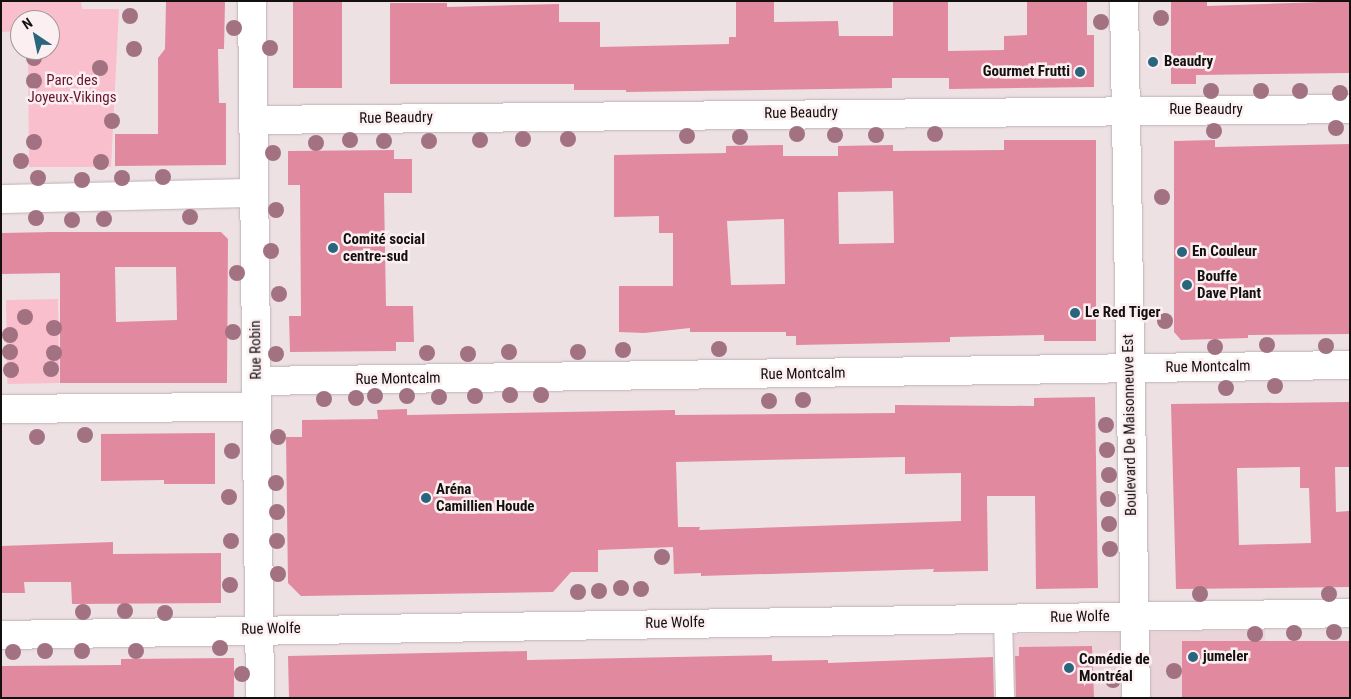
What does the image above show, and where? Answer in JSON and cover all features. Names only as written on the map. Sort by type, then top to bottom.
[{"type":"street","name":"Rue Robin","points":[[252,1],[260,698]]},
{"type":"street","name":"Boulevard De Maisonneuve Est","points":[[1124,1],[1136,698]]},
{"type":"street","name":"Rue Beaudry","points":[[253,120],[1350,109]]},
{"type":"street","points":[[1,199],[254,193]]},
{"type":"street","name":"Rue Montcalm","points":[[1,410],[256,394],[1129,369],[1350,365]]},
{"type":"street","name":"Rue Wolfe","points":[[1,635],[259,629],[1350,613]]},
{"type":"lane","points":[[1003,619],[1005,698]]},
{"type":"shaded area","points":[[1265,630],[1266,698],[1008,698],[1007,635]]},
{"type":"green space","name":"Parc des Joyeux-Vikings","points":[[1,1],[81,1],[82,9],[119,9],[111,167],[29,167],[28,60],[60,60],[60,10],[10,10],[10,32],[1,32]]},
{"type":"green space","points":[[58,299],[59,383],[7,384],[6,300]]},
{"type":"building","points":[[166,1],[225,1],[224,49],[218,49],[219,103],[226,103],[226,165],[115,166],[115,134],[158,134],[158,58],[165,49]]},
{"type":"building","points":[[293,1],[342,1],[342,88],[293,88]]},
{"type":"building","points":[[736,1],[774,1],[774,22],[838,21],[839,36],[893,36],[893,1],[948,1],[948,51],[1004,50],[1004,36],[1027,35],[1027,1],[1087,1],[1087,35],[1094,35],[1094,87],[949,89],[949,78],[892,78],[892,88],[626,92],[626,90],[574,90],[574,84],[390,84],[390,3],[447,3],[447,7],[559,4],[559,22],[600,22],[600,47],[729,44],[729,37],[736,37]]},
{"type":"building","points":[[1171,1],[1207,1],[1207,6],[1350,1],[1350,73],[1196,75],[1196,84],[1171,84]]},
{"type":"building","points":[[1004,140],[1096,140],[1096,341],[1044,341],[1044,335],[950,337],[950,342],[796,345],[796,336],[786,336],[786,332],[690,332],[690,328],[644,333],[619,332],[619,286],[673,286],[673,233],[659,233],[659,216],[614,217],[614,155],[726,153],[726,146],[783,145],[783,156],[838,156],[838,146],[893,145],[893,151],[1004,150]],"holes":[[[893,191],[894,243],[839,244],[838,192]],[[784,219],[785,284],[731,285],[727,221]]]},
{"type":"building","points":[[1215,140],[1215,147],[1350,144],[1350,334],[1248,335],[1248,338],[1181,340],[1174,332],[1174,141]]},
{"type":"building","points":[[394,150],[394,159],[412,159],[412,193],[384,193],[386,306],[413,306],[414,342],[396,342],[396,351],[290,352],[289,316],[301,316],[300,185],[288,185],[288,151]]},
{"type":"building","points":[[221,232],[228,239],[227,383],[60,383],[60,273],[1,274],[1,233]],"holes":[[[115,267],[176,267],[177,320],[116,322]]]},
{"type":"building","points":[[1095,397],[1098,588],[1036,589],[1035,496],[987,496],[988,571],[933,572],[934,569],[701,576],[701,573],[674,574],[673,547],[598,550],[598,572],[571,572],[553,592],[301,596],[288,583],[286,437],[302,437],[302,420],[378,419],[377,410],[407,409],[407,415],[675,410],[675,415],[895,413],[895,405],[1034,406],[1034,398]],"holes":[[[905,457],[905,474],[961,473],[961,521],[699,530],[700,527],[678,527],[676,462]]]},
{"type":"building","points":[[1350,402],[1350,467],[1335,467],[1336,512],[1349,511],[1350,587],[1176,589],[1171,404]],"holes":[[[1300,467],[1300,488],[1309,488],[1311,543],[1239,545],[1237,468]]]},
{"type":"building","points":[[215,433],[215,484],[164,484],[164,480],[101,481],[101,434]]},
{"type":"building","points":[[113,542],[113,554],[221,553],[221,603],[72,604],[71,582],[24,582],[25,593],[1,593],[1,546]]},
{"type":"building","points":[[1182,641],[1350,641],[1350,698],[1182,698]]},
{"type":"building","points":[[1092,646],[1094,698],[1016,698],[1015,656],[1019,656],[1019,647]]},
{"type":"building","points":[[527,651],[527,660],[772,655],[772,661],[828,660],[828,663],[993,657],[994,698],[289,698],[288,656]]},
{"type":"building","points":[[234,658],[234,697],[1,697],[1,666],[121,665],[121,659]]},
{"type":"place","name":"Beaudry","points":[[1153,62]]},
{"type":"place","name":"Gourmet Frutti","points":[[1080,72]]},
{"type":"place","name":"Comité social centre-sud","points":[[333,248]]},
{"type":"place","name":"En Couleur","points":[[1182,252]]},
{"type":"place","name":"Bouffe Dave Plant","points":[[1187,285]]},
{"type":"place","name":"Le Red Tiger","points":[[1075,313]]},
{"type":"place","name":"Aréna Camillien Houde","points":[[426,498]]},
{"type":"place","name":"jumeler","points":[[1193,657]]},
{"type":"place","name":"Comédie de Montréal","points":[[1069,668]]}]
